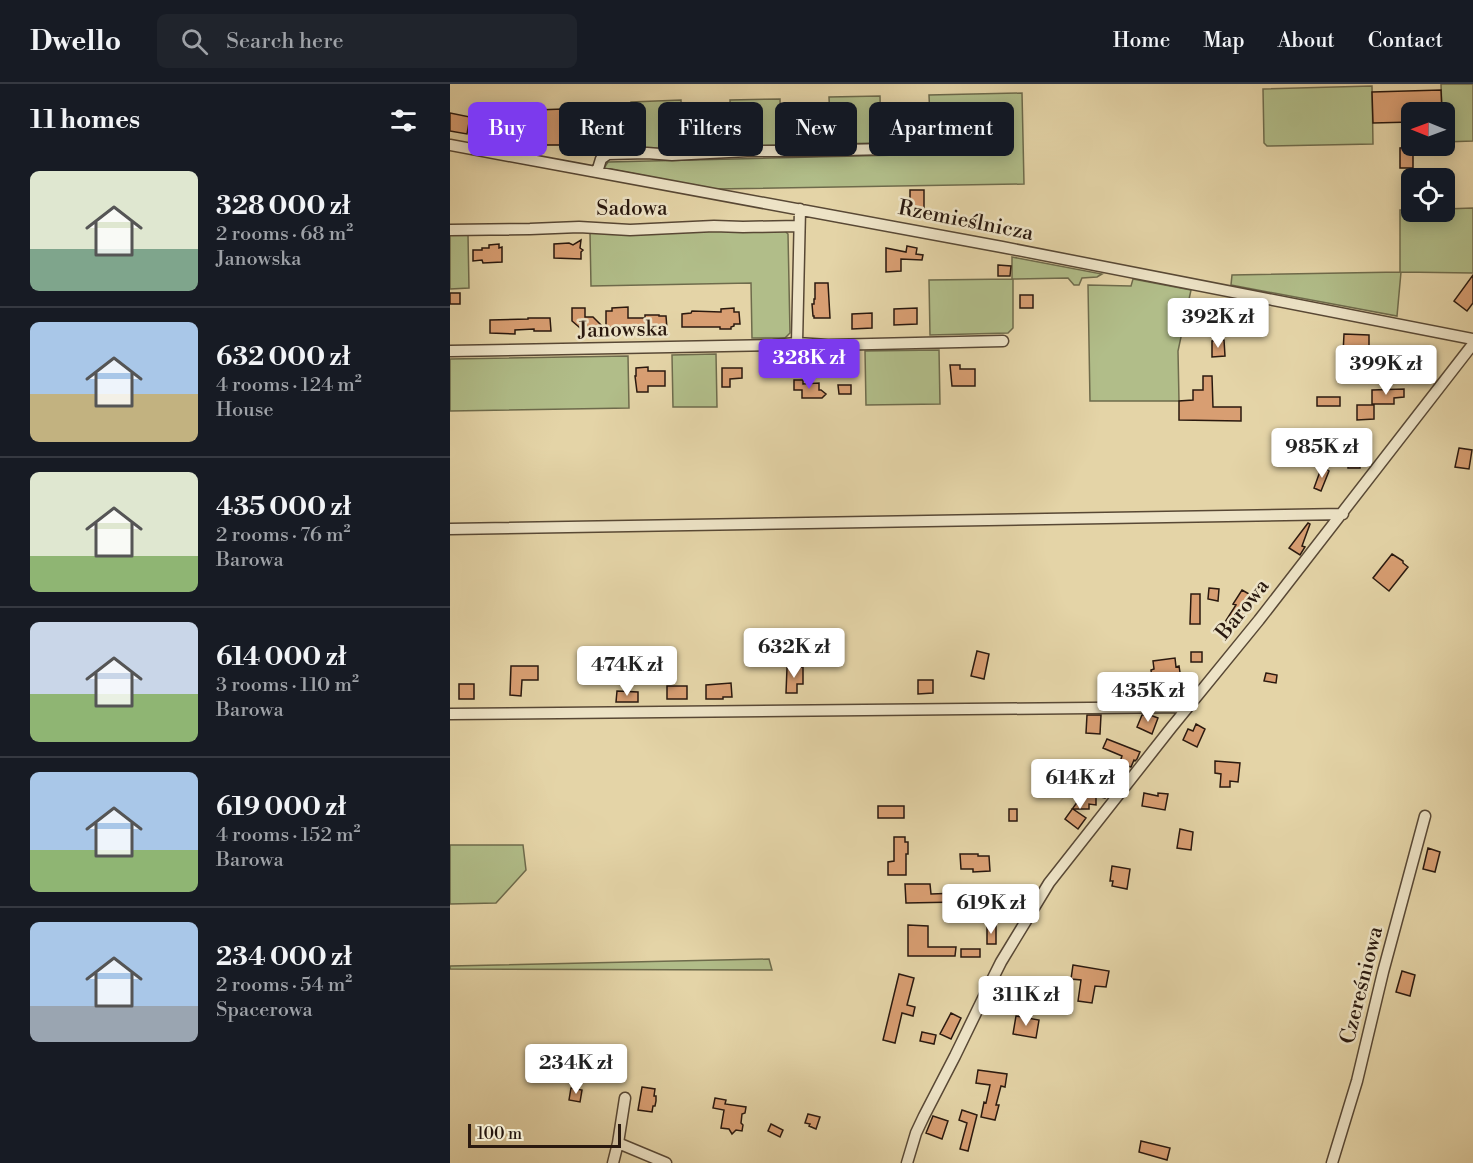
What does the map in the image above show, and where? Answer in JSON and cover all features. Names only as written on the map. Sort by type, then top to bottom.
[{"type":"street","name":"Rzemieślnicza","points":[[450,145],[1002,247],[1473,339]]},
{"type":"street","points":[[597,172],[601,159],[609,154],[672,155],[747,151],[869,150]]},
{"type":"street","points":[[797,343],[800,209]]},
{"type":"street","name":"Sadowa","points":[[450,230],[579,227],[630,230],[714,226],[798,226]]},
{"type":"street","name":"Janowska","points":[[450,351],[1003,341]]},
{"type":"street","name":"Barowa","points":[[907,1163],[927,1108],[956,1056],[1000,963],[1049,883],[1252,629],[1473,344]]},
{"type":"street","points":[[450,530],[1342,514]]},
{"type":"street","points":[[450,714],[1188,707]]},
{"type":"street","name":"Czereśniowa","points":[[1332,1163],[1357,1081],[1383,972],[1425,816]]},
{"type":"street","points":[[613,1163],[625,1098]]},
{"type":"street","points":[[618,1143],[666,1163]]},
{"type":"green space","points":[[1441,84],[1473,84],[1473,141],[1455,142],[1455,102],[1442,102]]},
{"type":"green space","points":[[1372,86],[1373,144],[1267,146],[1264,143],[1263,89]]},
{"type":"green space","points":[[1022,93],[1024,184],[714,189],[604,168],[608,162],[869,156],[1014,156],[1014,102],[929,102],[929,95]]},
{"type":"green space","points":[[880,96],[880,102],[869,102],[869,143],[857,143],[857,102],[829,102],[829,97]]},
{"type":"green space","points":[[780,99],[780,102],[775,102],[775,145],[763,146],[763,102],[730,102],[730,100]]},
{"type":"green space","points":[[681,100],[681,102],[658,102],[658,148],[646,149],[646,102],[631,102]]},
{"type":"green space","points":[[1473,208],[1473,273],[1401,272],[1397,316],[1231,285],[1232,275],[1400,272],[1400,210],[1401,222],[1455,222],[1455,209]]},
{"type":"green space","points":[[784,230],[788,234],[790,333],[785,338],[752,338],[751,283],[591,286],[590,233]]},
{"type":"green space","points":[[450,235],[468,235],[469,288],[450,289]]},
{"type":"green space","points":[[1012,257],[1102,274],[1097,277],[1082,278],[1079,285],[1074,285],[1068,278],[1013,279],[1013,328],[1008,333],[930,335],[929,280],[1012,279]]},
{"type":"green space","points":[[1133,279],[1191,290],[1178,351],[1179,401],[1090,401],[1088,285],[1131,286]]},
{"type":"green space","points":[[939,350],[940,404],[866,405],[865,351]]},
{"type":"green space","points":[[716,354],[717,407],[673,407],[672,355]]},
{"type":"green space","points":[[628,356],[629,408],[450,411],[450,359]]},
{"type":"green space","points":[[450,845],[523,845],[526,870],[496,903],[450,904]]},
{"type":"green space","points":[[769,959],[772,970],[450,969],[450,966]]},
{"type":"building","points":[[1441,90],[1442,102],[1401,102],[1401,122],[1373,123],[1372,92]]},
{"type":"building","points":[[559,109],[559,145],[547,145],[547,110]]},
{"type":"building","points":[[450,113],[468,117],[467,134],[450,131]]},
{"type":"building","points":[[1400,148],[1401,156],[1413,156],[1413,168],[1400,168]]},
{"type":"building","points":[[910,190],[924,190],[924,208],[910,209]]},
{"type":"building","points":[[581,240],[580,248],[583,250],[581,259],[554,258],[554,244],[573,245]]},
{"type":"building","points":[[499,244],[499,248],[502,247],[502,262],[473,261],[473,250],[482,250],[482,248],[489,248],[489,245]]},
{"type":"building","points":[[907,246],[917,248],[916,254],[923,255],[922,260],[901,259],[901,271],[886,272],[886,248],[906,252]]},
{"type":"building","points":[[998,265],[1011,266],[1010,276],[998,276]]},
{"type":"building","points":[[1473,275],[1473,303],[1467,311],[1454,301]]},
{"type":"building","points":[[815,283],[828,283],[830,318],[814,318],[813,316]]},
{"type":"building","points":[[450,293],[460,293],[460,304],[450,304]]},
{"type":"building","points":[[1020,295],[1033,295],[1033,308],[1020,308]]},
{"type":"building","points":[[628,307],[628,318],[645,318],[645,315],[666,316],[667,329],[606,327],[606,311],[612,311],[612,308]]},
{"type":"building","points":[[572,308],[585,308],[585,317],[593,317],[603,327],[594,328],[594,331],[586,333],[572,321]]},
{"type":"building","points":[[734,308],[734,312],[739,312],[740,324],[734,324],[731,329],[682,327],[682,314],[692,311],[721,312],[721,309]]},
{"type":"building","points":[[917,308],[917,324],[894,325],[894,309]]},
{"type":"building","points":[[872,313],[872,328],[852,329],[852,314]]},
{"type":"building","points":[[550,318],[551,331],[534,331],[534,329],[515,330],[515,334],[490,333],[490,320]]},
{"type":"building","points":[[1344,334],[1369,335],[1369,360],[1356,359],[1356,374],[1342,374]]},
{"type":"building","points":[[1224,340],[1225,356],[1212,357],[1212,341]]},
{"type":"building","points":[[1398,353],[1408,353],[1410,379],[1407,379],[1407,383],[1397,383],[1397,372],[1377,372],[1377,360],[1398,360]]},
{"type":"building","points":[[950,365],[960,365],[960,369],[975,369],[975,386],[952,386]]},
{"type":"building","points":[[648,367],[648,371],[665,371],[665,386],[648,386],[648,392],[637,392],[636,368]]},
{"type":"building","points":[[722,368],[742,368],[742,378],[730,379],[730,387],[722,387]]},
{"type":"building","points":[[1203,376],[1212,376],[1213,407],[1241,407],[1241,421],[1179,420],[1179,401],[1193,400],[1193,390],[1203,390]]},
{"type":"building","points":[[794,380],[803,380],[803,384],[819,383],[819,390],[826,394],[822,398],[802,398],[802,390],[794,390]]},
{"type":"building","points":[[838,385],[851,385],[851,394],[839,394]]},
{"type":"building","points":[[1404,389],[1404,397],[1394,398],[1394,404],[1372,404],[1372,390]]},
{"type":"building","points":[[1317,397],[1340,397],[1340,406],[1317,406]]},
{"type":"building","points":[[1357,405],[1374,405],[1374,419],[1357,420]]},
{"type":"building","points":[[1330,434],[1347,434],[1348,439],[1367,440],[1367,458],[1360,458],[1360,468],[1330,466]]},
{"type":"building","points":[[1459,448],[1472,450],[1469,469],[1455,467]]},
{"type":"building","points":[[1322,466],[1329,471],[1321,491],[1314,488]]},
{"type":"building","points":[[1308,523],[1310,524],[1302,546],[1305,547],[1300,555],[1289,548]]},
{"type":"building","points":[[1392,554],[1408,567],[1389,591],[1373,578]]},
{"type":"building","points":[[1209,588],[1219,589],[1218,601],[1208,599]]},
{"type":"building","points":[[1242,590],[1256,598],[1235,628],[1225,622]]},
{"type":"building","points":[[1191,594],[1200,594],[1200,624],[1190,624]]},
{"type":"building","points":[[977,651],[989,654],[984,679],[971,676]]},
{"type":"building","points":[[1191,652],[1202,652],[1202,662],[1191,662]]},
{"type":"building","points":[[1175,658],[1181,679],[1156,683],[1156,678],[1152,678],[1153,661]]},
{"type":"building","points":[[511,666],[538,666],[538,680],[522,680],[521,696],[510,695]]},
{"type":"building","points":[[803,667],[803,684],[797,684],[797,693],[786,693],[787,668]]},
{"type":"building","points":[[1266,673],[1277,675],[1276,683],[1264,681]]},
{"type":"building","points":[[918,680],[933,680],[933,693],[918,694]]},
{"type":"building","points":[[731,683],[732,697],[706,699],[706,685]]},
{"type":"building","points":[[459,684],[474,684],[474,699],[459,699]]},
{"type":"building","points":[[667,686],[687,686],[687,699],[667,699]]},
{"type":"building","points":[[617,691],[638,692],[638,702],[616,702]]},
{"type":"building","points":[[1087,715],[1101,715],[1100,734],[1086,733]]},
{"type":"building","points":[[1142,715],[1158,718],[1152,734],[1137,727]]},
{"type":"building","points":[[1196,724],[1205,729],[1197,747],[1183,740],[1188,729],[1193,731]]},
{"type":"building","points":[[1107,739],[1140,752],[1131,767],[1123,764],[1122,756],[1103,748]]},
{"type":"building","points":[[1215,761],[1240,763],[1238,782],[1230,781],[1230,787],[1220,787],[1221,774],[1215,773]]},
{"type":"building","points":[[1101,783],[1109,786],[1105,798],[1093,795],[1096,787],[1100,788]]},
{"type":"building","points":[[1144,793],[1158,796],[1158,793],[1168,794],[1165,810],[1142,806]]},
{"type":"building","points":[[1078,795],[1096,796],[1096,805],[1089,804],[1089,809],[1073,809],[1086,818],[1078,829],[1065,819],[1078,801]]},
{"type":"building","points":[[878,806],[904,806],[904,818],[878,818]]},
{"type":"building","points":[[1009,809],[1017,809],[1017,821],[1009,821]]},
{"type":"building","points":[[1180,829],[1193,832],[1191,850],[1177,848]]},
{"type":"building","points":[[894,837],[905,837],[905,842],[908,842],[906,875],[888,875],[888,862],[894,861]]},
{"type":"building","points":[[1428,848],[1440,852],[1435,872],[1423,869]]},
{"type":"building","points":[[960,854],[989,856],[990,871],[973,872],[973,869],[961,869]]},
{"type":"building","points":[[1112,866],[1130,869],[1127,889],[1112,886],[1113,881],[1110,881]]},
{"type":"building","points":[[905,884],[930,884],[931,894],[958,893],[958,902],[906,903]]},
{"type":"building","points":[[956,912],[977,913],[977,921],[955,920]]},
{"type":"building","points":[[908,925],[928,926],[928,947],[956,947],[955,956],[908,956]]},
{"type":"building","points":[[987,925],[996,926],[996,944],[987,944]]},
{"type":"building","points":[[961,949],[980,949],[980,957],[961,957]]},
{"type":"building","points":[[1073,965],[1109,971],[1106,987],[1095,986],[1092,1003],[1078,1001],[1081,980],[1071,979]]},
{"type":"building","points":[[1402,971],[1415,975],[1410,996],[1396,992]]},
{"type":"building","points":[[899,974],[914,978],[907,1005],[915,1007],[913,1016],[902,1013],[895,1043],[883,1040]]},
{"type":"building","points":[[951,1013],[961,1018],[951,1039],[940,1034]]},
{"type":"building","points":[[1016,1016],[1039,1020],[1036,1038],[1013,1034]]},
{"type":"building","points":[[922,1032],[936,1035],[934,1044],[920,1041]]},
{"type":"building","points":[[978,1070],[1007,1074],[1005,1087],[1001,1086],[996,1105],[999,1105],[995,1120],[981,1117],[990,1085],[976,1083]]},
{"type":"building","points":[[642,1087],[655,1089],[656,1101],[652,1112],[638,1110]]},
{"type":"building","points":[[571,1088],[582,1090],[580,1102],[569,1100]]},
{"type":"building","points":[[715,1098],[726,1100],[725,1104],[746,1107],[745,1113],[742,1114],[742,1131],[736,1130],[732,1134],[729,1129],[721,1128],[724,1110],[713,1108]]},
{"type":"building","points":[[962,1110],[977,1115],[968,1151],[960,1149],[967,1123],[959,1120]]},
{"type":"building","points":[[808,1114],[820,1117],[816,1129],[805,1123]]},
{"type":"building","points":[[933,1116],[948,1121],[942,1139],[926,1133]]},
{"type":"building","points":[[771,1124],[783,1130],[780,1137],[768,1131]]},
{"type":"building","points":[[1141,1141],[1170,1148],[1167,1160],[1139,1152]]}]
